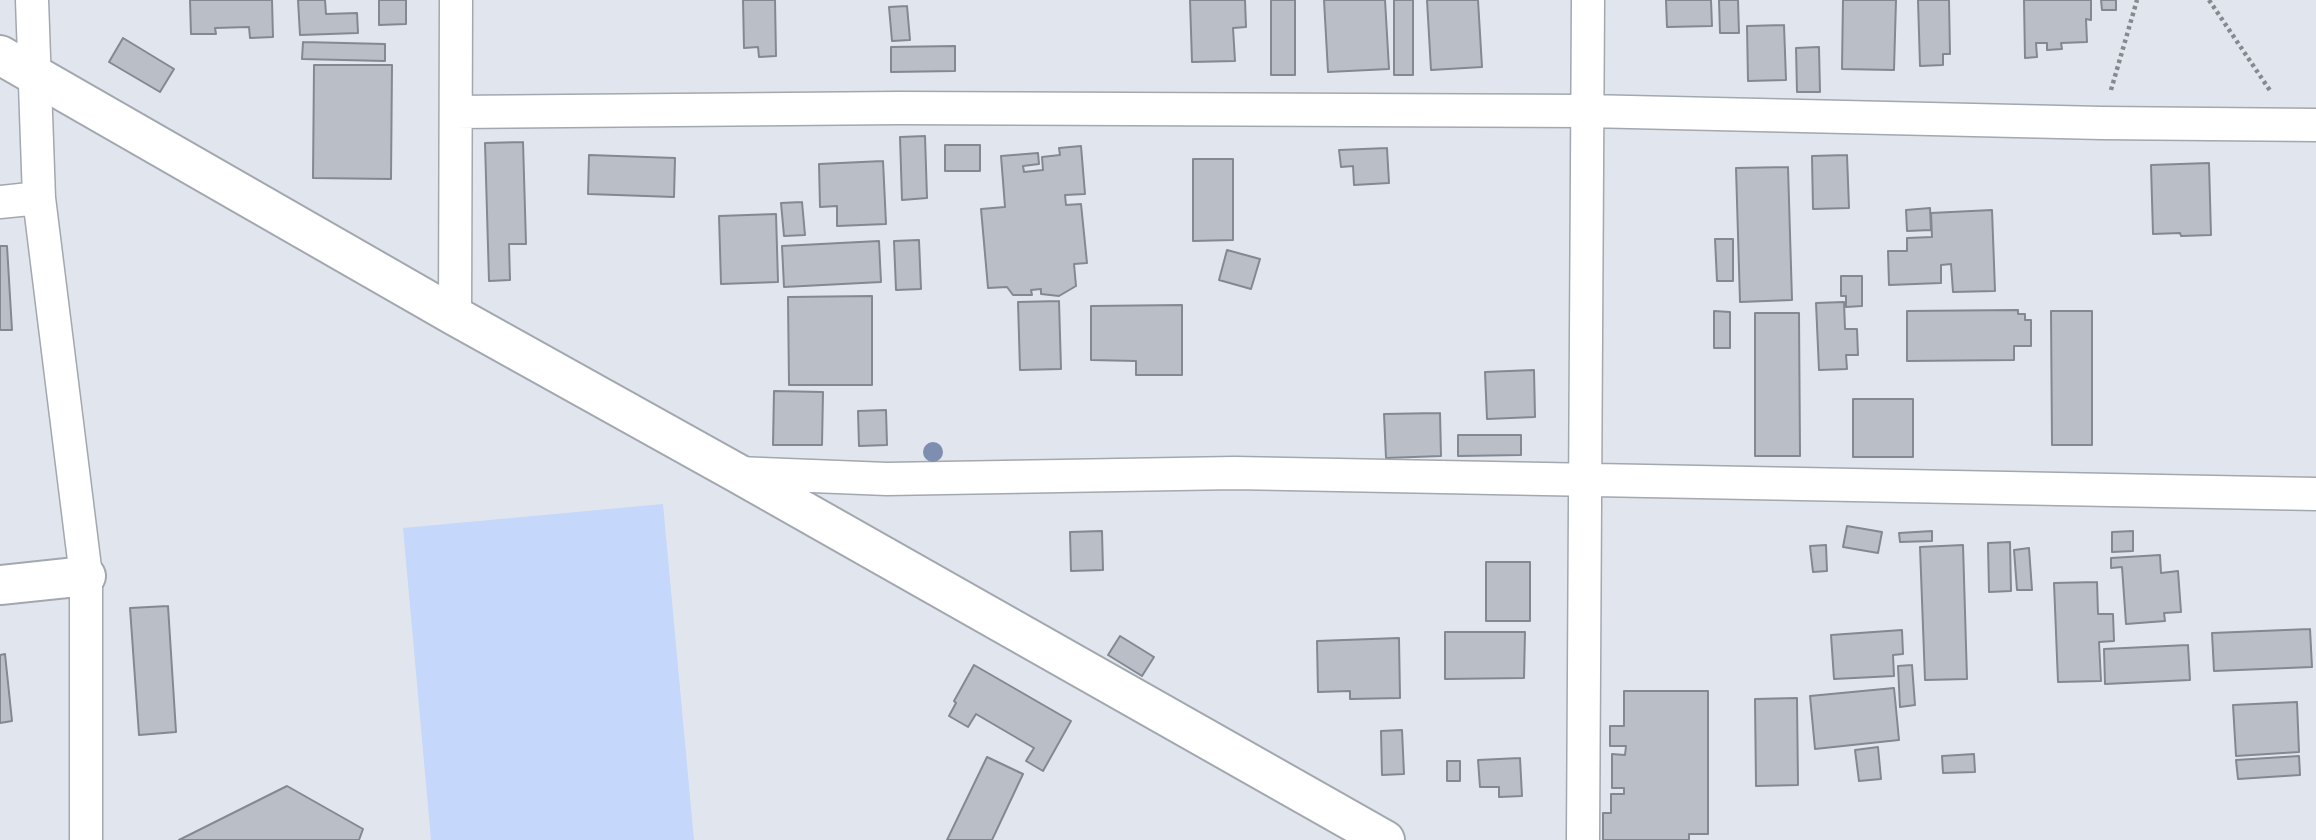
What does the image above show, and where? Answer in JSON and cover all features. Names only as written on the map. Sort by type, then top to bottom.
[{"type":"street","points":[[32,0],[39,198],[86,576],[86,840]]},
{"type":"street","points":[[455,316],[456,0]]},
{"type":"street","points":[[1583,840],[1588,0]]},
{"type":"street","points":[[0,55],[455,316],[1385,840]]},
{"type":"street","points":[[456,112],[899,108],[1587,111],[2304,125]]},
{"type":"street","points":[[0,202],[39,198]]},
{"type":"street","points":[[737,473],[887,479],[1235,472],[2316,494]]},
{"type":"street","points":[[0,584],[86,576]]},
{"type":"path","points":[[2102,123],[2137,0]]},
{"type":"path","points":[[2209,0],[2304,125]]},
{"type":"shaded area","points":[[663,504],[694,840],[431,840],[403,528]]},
{"type":"building","points":[[190,0],[272,0],[273,37],[250,38],[249,27],[215,28],[216,34],[191,34]]},
{"type":"building","points":[[298,0],[325,0],[326,14],[357,13],[358,33],[300,35]]},
{"type":"building","points":[[379,0],[406,0],[406,24],[379,25]]},
{"type":"building","points":[[743,0],[775,0],[776,56],[759,57],[758,47],[744,48]]},
{"type":"building","points":[[1190,0],[1245,0],[1246,27],[1233,28],[1235,61],[1192,62]]},
{"type":"building","points":[[1271,0],[1295,0],[1295,75],[1271,75]]},
{"type":"building","points":[[1324,0],[1385,0],[1389,69],[1328,72]]},
{"type":"building","points":[[1394,0],[1413,0],[1413,75],[1394,75]]},
{"type":"building","points":[[1427,0],[1478,0],[1482,67],[1431,70]]},
{"type":"building","points":[[1666,0],[1711,0],[1712,26],[1667,27]]},
{"type":"building","points":[[1719,0],[1738,0],[1739,33],[1720,33]]},
{"type":"building","points":[[1843,0],[1896,0],[1894,70],[1842,69]]},
{"type":"building","points":[[1918,0],[1949,0],[1950,54],[1943,54],[1943,65],[1920,66]]},
{"type":"building","points":[[2024,0],[2091,0],[2091,20],[2086,19],[2087,42],[2061,43],[2062,49],[2047,50],[2047,43],[2036,43],[2037,57],[2025,58]]},
{"type":"building","points":[[2101,0],[2116,0],[2116,10],[2102,10]]},
{"type":"building","points":[[907,6],[910,40],[892,41],[889,7]]},
{"type":"building","points":[[1784,25],[1786,80],[1748,81],[1747,26]]},
{"type":"building","points":[[123,38],[174,69],[160,92],[109,62]]},
{"type":"building","points":[[303,42],[385,44],[385,61],[302,59]]},
{"type":"building","points":[[955,46],[955,71],[891,72],[891,47]]},
{"type":"building","points":[[1819,47],[1820,92],[1797,92],[1796,48]]},
{"type":"building","points":[[314,65],[392,65],[391,179],[313,178]]},
{"type":"building","points":[[925,136],[927,198],[902,200],[900,137]]},
{"type":"building","points":[[523,142],[526,244],[509,244],[510,280],[489,281],[485,143]]},
{"type":"building","points":[[945,145],[980,145],[980,171],[945,171]]},
{"type":"building","points":[[1081,146],[1085,194],[1065,195],[1066,205],[1081,204],[1087,263],[1074,264],[1076,286],[1059,296],[1041,294],[1041,289],[1031,290],[1032,295],[1013,295],[1007,287],[988,288],[981,209],[1005,207],[1001,156],[1038,153],[1039,164],[1023,166],[1024,172],[1043,170],[1042,157],[1060,155],[1059,148]]},
{"type":"building","points":[[1387,148],[1389,183],[1354,185],[1353,166],[1341,167],[1339,150]]},
{"type":"building","points":[[589,155],[675,158],[674,197],[588,194]]},
{"type":"building","points":[[1847,155],[1849,208],[1813,209],[1812,156]]},
{"type":"building","points":[[1193,159],[1233,159],[1233,240],[1193,241]]},
{"type":"building","points":[[883,161],[886,224],[837,226],[837,206],[820,207],[819,164]]},
{"type":"building","points":[[2209,163],[2211,235],[2153,234],[2151,165]]},
{"type":"building","points":[[1788,167],[1792,300],[1740,302],[1736,168]]},
{"type":"building","points":[[802,202],[805,235],[784,236],[781,203]]},
{"type":"building","points":[[1930,208],[1931,230],[1907,231],[1906,210]]},
{"type":"building","points":[[1992,210],[1995,291],[1953,292],[1951,264],[1941,265],[1941,283],[1889,285],[1888,251],[1907,251],[1907,238],[1932,237],[1931,213]]},
{"type":"building","points":[[776,214],[778,282],[721,284],[719,216]]},
{"type":"building","points":[[1715,239],[1733,239],[1733,281],[1717,281]]},
{"type":"building","points":[[919,240],[921,289],[896,290],[894,241]]},
{"type":"building","points":[[879,241],[881,282],[784,287],[782,246]]},
{"type":"building","points":[[0,246],[7,246],[12,330],[0,330]]},
{"type":"building","points":[[1227,250],[1260,259],[1251,289],[1219,280]]},
{"type":"building","points":[[1841,276],[1862,276],[1862,306],[1846,307],[1846,296],[1841,296]]},
{"type":"building","points":[[872,296],[872,385],[789,385],[788,297]]},
{"type":"building","points":[[1059,301],[1061,369],[1020,370],[1018,302]]},
{"type":"building","points":[[1844,302],[1845,329],[1857,329],[1858,355],[1846,355],[1847,369],[1819,370],[1816,303]]},
{"type":"building","points":[[1182,305],[1182,375],[1136,375],[1136,361],[1091,360],[1091,306]]},
{"type":"building","points":[[2018,310],[2018,314],[2025,314],[2025,320],[2031,320],[2031,346],[2014,346],[2014,360],[1907,361],[1907,311]]},
{"type":"building","points":[[1714,311],[1730,312],[1730,348],[1714,348]]},
{"type":"building","points":[[2051,311],[2092,311],[2092,445],[2052,445]]},
{"type":"building","points":[[1755,313],[1799,313],[1800,456],[1755,456]]},
{"type":"building","points":[[1534,370],[1535,417],[1487,419],[1485,372]]},
{"type":"building","points":[[774,391],[823,392],[822,445],[773,445]]},
{"type":"building","points":[[1853,399],[1913,399],[1913,457],[1853,457]]},
{"type":"building","points":[[886,410],[887,445],[859,446],[858,411]]},
{"type":"building","points":[[1440,413],[1441,456],[1386,458],[1384,414]]},
{"type":"building","points":[[1458,435],[1521,435],[1521,455],[1458,456]]},
{"type":"building","points":[[1847,526],[1882,532],[1878,553],[1843,547]]},
{"type":"building","points":[[1102,531],[1103,570],[1071,571],[1070,532]]},
{"type":"building","points":[[1932,531],[1932,541],[1900,542],[1899,533]]},
{"type":"building","points":[[2133,531],[2133,551],[2112,552],[2112,532]]},
{"type":"building","points":[[2010,542],[2011,591],[1989,592],[1988,543]]},
{"type":"building","points":[[1826,545],[1827,571],[1813,572],[1810,546]]},
{"type":"building","points":[[1963,545],[1967,679],[1925,680],[1920,547]]},
{"type":"building","points":[[2029,548],[2032,590],[2017,590],[2014,550]]},
{"type":"building","points":[[2160,555],[2161,573],[2178,571],[2181,612],[2164,613],[2165,621],[2126,624],[2122,567],[2111,568],[2111,558]]},
{"type":"building","points":[[1486,562],[1530,562],[1530,621],[1486,621]]},
{"type":"building","points":[[2097,582],[2098,614],[2113,614],[2114,641],[2099,642],[2101,681],[2058,682],[2054,583]]},
{"type":"building","points":[[168,606],[176,732],[139,735],[130,608]]},
{"type":"building","points":[[2310,629],[2312,667],[2214,671],[2212,633]]},
{"type":"building","points":[[1902,630],[1903,654],[1893,655],[1894,676],[1834,679],[1831,635]]},
{"type":"building","points":[[1445,632],[1525,632],[1524,678],[1445,679]]},
{"type":"building","points":[[1120,636],[1154,657],[1142,676],[1108,655]]},
{"type":"building","points":[[1399,638],[1400,698],[1350,699],[1350,691],[1318,692],[1317,641]]},
{"type":"building","points":[[2188,645],[2190,680],[2105,684],[2104,649]]},
{"type":"building","points":[[5,654],[12,721],[0,723],[0,655]]},
{"type":"building","points":[[974,665],[1071,721],[1043,771],[1026,761],[1034,748],[976,714],[968,727],[949,716],[956,703],[954,701]]},
{"type":"building","points":[[1912,665],[1915,705],[1900,707],[1898,666]]},
{"type":"building","points":[[1894,688],[1899,740],[1815,749],[1810,696]]},
{"type":"building","points":[[1624,691],[1708,691],[1708,834],[1689,834],[1689,840],[1603,840],[1603,813],[1611,813],[1611,794],[1624,794],[1624,788],[1612,788],[1612,754],[1625,755],[1626,746],[1610,746],[1610,726],[1624,726]]},
{"type":"building","points":[[1797,698],[1798,785],[1756,786],[1755,699]]},
{"type":"building","points":[[2297,702],[2299,752],[2236,756],[2233,705]]},
{"type":"building","points":[[1402,730],[1404,774],[1382,775],[1381,731]]},
{"type":"building","points":[[1878,747],[1881,779],[1859,781],[1855,750]]},
{"type":"building","points":[[1974,754],[1975,772],[1943,773],[1942,756]]},
{"type":"building","points":[[2299,756],[2300,775],[2238,779],[2236,760]]},
{"type":"building","points":[[987,757],[1023,774],[992,840],[947,840]]},
{"type":"building","points":[[1520,758],[1522,796],[1499,797],[1499,787],[1480,787],[1478,760]]},
{"type":"building","points":[[1447,761],[1460,761],[1460,781],[1447,781]]},
{"type":"building","points":[[287,786],[363,829],[359,840],[179,840]]}]
